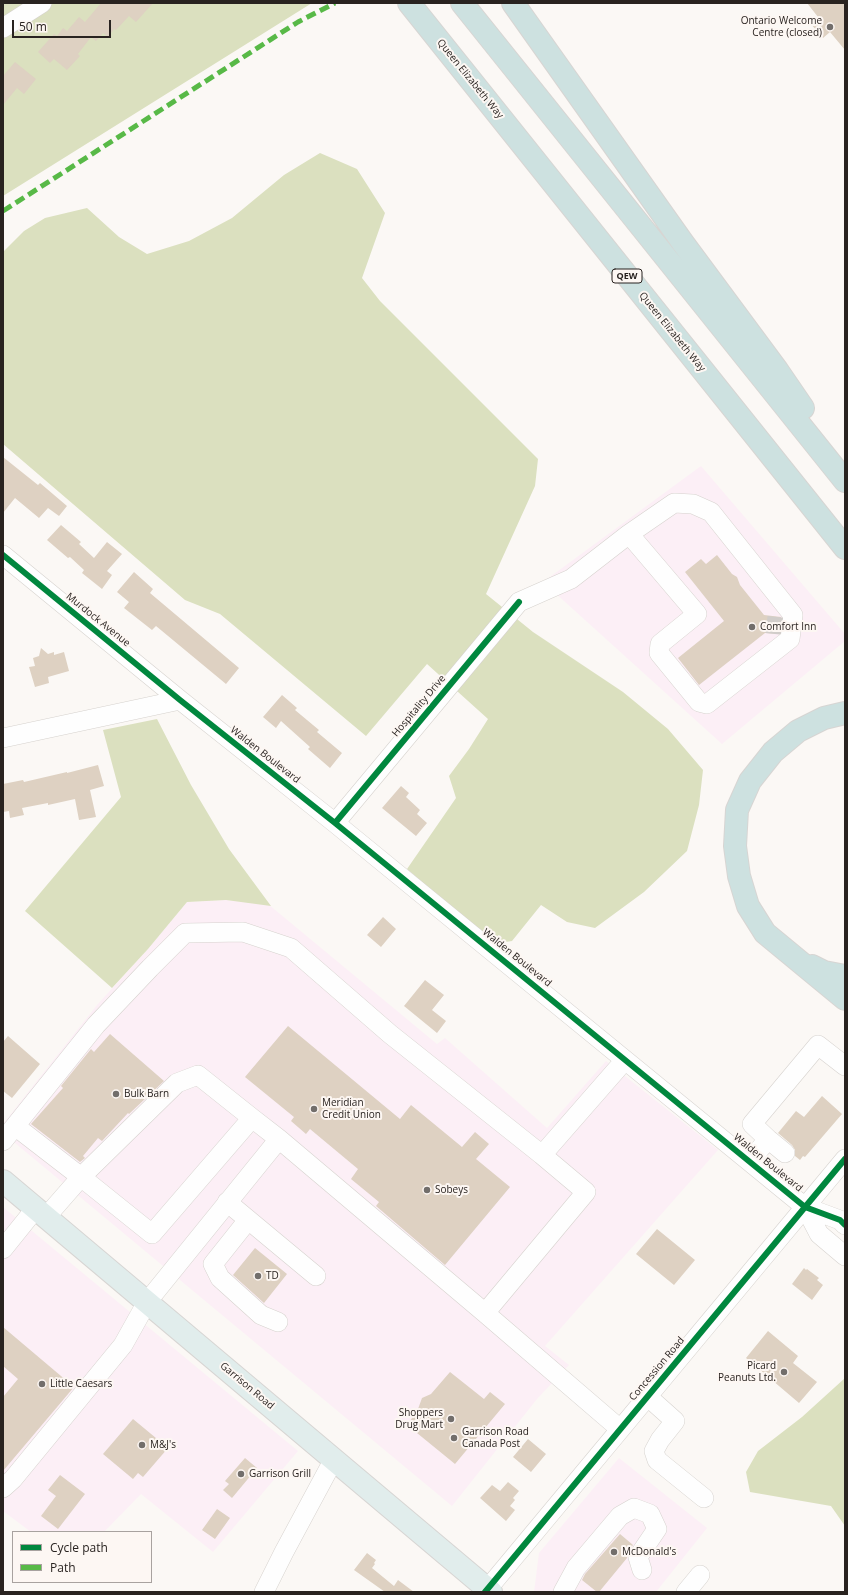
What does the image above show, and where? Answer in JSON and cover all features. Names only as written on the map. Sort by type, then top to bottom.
[{"type":"highway","name":"Queen Elizabeth Way","points":[[409,3],[845,548]]},
{"type":"highway","points":[[462,3],[845,481]]},
{"type":"highway","points":[[513,3],[678,236],[777,370],[845,470]]},
{"type":"highway","points":[[845,713],[824,718],[798,731],[773,752],[750,780],[737,810],[735,846],[739,876],[748,906],[765,933],[845,999]]},
{"type":"highway","points":[[791,955],[824,972],[845,976]]},
{"type":"main road","name":"Garrison Road","points":[[3,1181],[334,1459],[488,1591]]},
{"type":"street","points":[[3,28],[42,3]]},
{"type":"street","points":[[772,653],[777,616],[711,512],[693,504],[674,503],[630,534],[696,614],[660,644],[659,653],[699,702],[707,704],[790,639],[793,615],[777,616]]},
{"type":"street","name":"Hospitality Drive","points":[[335,823],[519,602],[572,579],[630,534]]},
{"type":"street","name":"Murdock Avenue","points":[[3,555],[180,700]]},
{"type":"street","points":[[3,738],[180,700]]},
{"type":"street","name":"Walden Boulevard","points":[[180,700],[335,823],[805,1207],[840,1220],[845,1225]]},
{"type":"street","points":[[3,1141],[96,1025],[185,933],[243,932],[291,948],[390,1034],[586,1192],[485,1313]]},
{"type":"street","points":[[785,1154],[752,1124],[818,1045],[845,1066]]},
{"type":"street","points":[[542,1155],[625,1060]]},
{"type":"street","points":[[3,1249],[81,1177],[177,1083],[198,1075],[279,1139],[620,1429]]},
{"type":"street","points":[[15,1126],[152,1234],[252,1118]]},
{"type":"street","points":[[3,1488],[13,1479],[123,1345],[147,1302],[279,1139]]},
{"type":"street","points":[[750,1161],[768,1139]]},
{"type":"street","name":"Concession Road","points":[[488,1591],[647,1396],[845,1159]]},
{"type":"street","points":[[227,1202],[316,1276]]},
{"type":"street","name":"Walden Boulevard","points":[[805,1207],[819,1234],[845,1256]]},
{"type":"street","points":[[248,1220],[213,1264],[220,1278],[261,1315],[278,1322]]},
{"type":"street","points":[[647,1396],[675,1421],[660,1440],[654,1451],[657,1460],[704,1498]]},
{"type":"street","points":[[264,1592],[334,1459]]},
{"type":"street","points":[[563,1592],[576,1568],[620,1516],[634,1508],[650,1514],[657,1529],[638,1557],[642,1570]]},
{"type":"street","points":[[686,1592],[700,1576]]},
{"type":"shaded area","points":[[701,466],[845,634],[845,641],[722,744],[543,582]]},
{"type":"shaded area","points":[[226,900],[268,904],[437,1044],[445,1038],[547,1128],[606,1061],[718,1150],[545,1346],[569,1365],[537,1399],[452,1506],[3,1133],[3,1124],[97,1005],[148,949],[187,902]]},
{"type":"shaded area","points":[[3,1207],[298,1451],[213,1552],[141,1494],[105,1531],[30,1531],[3,1511]]},
{"type":"shaded area","points":[[619,1458],[707,1528],[656,1592],[534,1592],[539,1553]]},
{"type":"green space","points":[[3,3],[312,3],[3,196]]},
{"type":"green space","points":[[320,153],[357,169],[385,213],[362,278],[380,301],[538,459],[535,486],[486,594],[533,632],[623,692],[668,729],[703,770],[699,805],[687,851],[644,892],[595,928],[567,922],[541,905],[512,941],[493,944],[407,869],[456,798],[449,776],[469,749],[488,719],[427,664],[366,736],[220,614],[185,600],[3,444],[3,252],[24,231],[45,218],[87,208],[119,237],[147,254],[189,241],[232,218],[284,175]]},
{"type":"green space","points":[[157,719],[191,785],[229,849],[271,906],[226,900],[187,902],[148,949],[112,988],[25,911],[121,797],[103,730]]},
{"type":"green space","points":[[845,1378],[845,1526],[831,1506],[750,1492],[746,1472],[758,1451],[802,1417]]},
{"type":"building","points":[[101,3],[153,3],[136,22],[129,16],[116,30],[114,29],[108,37],[103,33],[96,41],[91,37],[78,54],[80,56],[67,70],[54,59],[50,63],[38,52],[54,34],[57,36],[63,28],[67,31],[79,17],[85,22]]},
{"type":"building","name":"Ontario Welcome Centre (closed)","points":[[807,3],[845,3],[845,50],[830,32],[823,38],[810,23],[818,17]]},
{"type":"building","points":[[15,62],[36,79],[24,94],[17,88],[3,105],[3,76]]},
{"type":"building","points":[[3,457],[38,485],[40,483],[67,506],[59,516],[48,508],[39,518],[15,498],[3,513]]},
{"type":"building","points":[[61,525],[81,542],[79,544],[94,558],[107,542],[122,554],[107,571],[112,575],[102,589],[82,573],[84,570],[70,557],[68,558],[47,540]]},
{"type":"building","name":"Comfort Inn","points":[[717,555],[732,574],[737,577],[740,585],[764,615],[781,617],[780,633],[765,633],[699,685],[678,658],[724,621],[685,572],[701,559],[706,564]]},
{"type":"building","points":[[134,572],[153,589],[150,593],[239,668],[226,684],[156,626],[152,630],[124,608],[129,602],[117,592]]},
{"type":"building","points":[[41,648],[48,654],[54,652],[54,655],[64,652],[69,671],[48,677],[49,683],[35,687],[29,667],[35,666],[33,658],[39,656]]},
{"type":"building","points":[[282,695],[297,708],[295,710],[319,730],[317,732],[342,753],[330,768],[308,749],[310,747],[281,721],[276,728],[263,717]]},
{"type":"building","points":[[98,765],[104,786],[90,790],[96,817],[79,820],[75,799],[48,805],[48,803],[22,808],[24,815],[10,818],[9,811],[3,812],[3,784],[23,780],[24,782]]},
{"type":"building","points":[[401,786],[409,793],[406,797],[420,810],[417,814],[427,823],[416,836],[382,808]]},
{"type":"building","points":[[383,917],[396,929],[381,947],[367,935]]},
{"type":"building","points":[[425,980],[444,995],[432,1010],[446,1021],[437,1033],[404,1006]]},
{"type":"building","points":[[288,1026],[400,1119],[411,1105],[462,1147],[475,1132],[489,1144],[476,1159],[510,1187],[445,1265],[376,1206],[379,1202],[351,1179],[358,1169],[310,1129],[306,1134],[291,1121],[294,1117],[245,1077]]},
{"type":"building","points":[[110,1034],[164,1081],[129,1114],[128,1113],[102,1141],[98,1138],[83,1156],[85,1158],[80,1162],[31,1124],[63,1088],[61,1086],[91,1049],[94,1052]]},
{"type":"building","points":[[8,1036],[40,1064],[12,1098],[3,1091],[3,1042]]},
{"type":"building","points":[[822,1096],[842,1114],[805,1157],[803,1156],[800,1160],[795,1156],[795,1150],[792,1145],[778,1133],[796,1111],[804,1117]]},
{"type":"building","points":[[657,1229],[695,1260],[674,1285],[636,1254]]},
{"type":"building","name":"TD","points":[[255,1248],[287,1274],[264,1303],[233,1275]]},
{"type":"building","points":[[804,1268],[819,1278],[817,1280],[823,1285],[812,1300],[792,1284]]},
{"type":"building","points":[[3,1327],[74,1387],[3,1471],[3,1397],[18,1379],[3,1366]]},
{"type":"building","name":"Picard Peanuts Ltd.","points":[[768,1331],[798,1356],[793,1363],[817,1382],[799,1403],[746,1358]]},
{"type":"building","name":"Shoppers Drug Mart","points":[[450,1372],[484,1399],[490,1392],[505,1404],[455,1464],[408,1424],[418,1409],[422,1398],[431,1394]]},
{"type":"building","points":[[133,1419],[168,1448],[143,1477],[138,1473],[133,1479],[103,1454]]},
{"type":"building","points":[[528,1439],[546,1454],[531,1472],[513,1457]]},
{"type":"building","name":"Garrison Grill","points":[[245,1458],[257,1468],[232,1498],[223,1490],[229,1484],[225,1481]]},
{"type":"building","points":[[60,1475],[85,1494],[58,1529],[41,1516],[56,1496],[48,1490]]},
{"type":"building","points":[[508,1482],[519,1491],[513,1498],[515,1500],[510,1506],[515,1510],[506,1521],[480,1498],[492,1485],[500,1491]]},
{"type":"building","points":[[217,1509],[230,1518],[215,1539],[202,1530]]},
{"type":"building","name":"McDonald's","points":[[620,1534],[633,1545],[627,1558],[599,1592],[597,1592],[582,1580],[585,1574]]},
{"type":"building","points":[[367,1553],[376,1560],[372,1568],[394,1586],[398,1580],[414,1592],[385,1592],[354,1570]]},
{"type":"tunnel","points":[[775,634],[777,617]]},
{"type":"marked path","points":[[3,211],[298,22],[335,3]]},
{"type":"cycle path","points":[[3,555],[180,700],[335,823],[805,1207],[840,1220],[845,1225]]},
{"type":"cycle path","points":[[335,823],[519,602]]},
{"type":"cycle path","points":[[485,1592],[845,1159]]},
{"type":"place","name":"Ontario Welcome Centre (closed)","points":[[830,27]]},
{"type":"place","name":"Comfort Inn","points":[[752,627]]},
{"type":"place","name":"Bulk Barn","points":[[116,1094]]},
{"type":"place","name":"Meridian Credit Union","points":[[314,1109]]},
{"type":"place","name":"Sobeys","points":[[427,1190]]},
{"type":"place","name":"TD","points":[[258,1276]]},
{"type":"place","name":"Picard Peanuts Ltd.","points":[[784,1372]]},
{"type":"place","name":"Little Caesars","points":[[42,1384]]},
{"type":"place","name":"Shoppers Drug Mart","points":[[451,1419]]},
{"type":"place","name":"Garrison Road Canada Post","points":[[454,1438]]},
{"type":"place","name":"M&J's","points":[[142,1445]]},
{"type":"place","name":"Garrison Grill","points":[[241,1474]]},
{"type":"place","name":"McDonald's","points":[[614,1552]]}]
